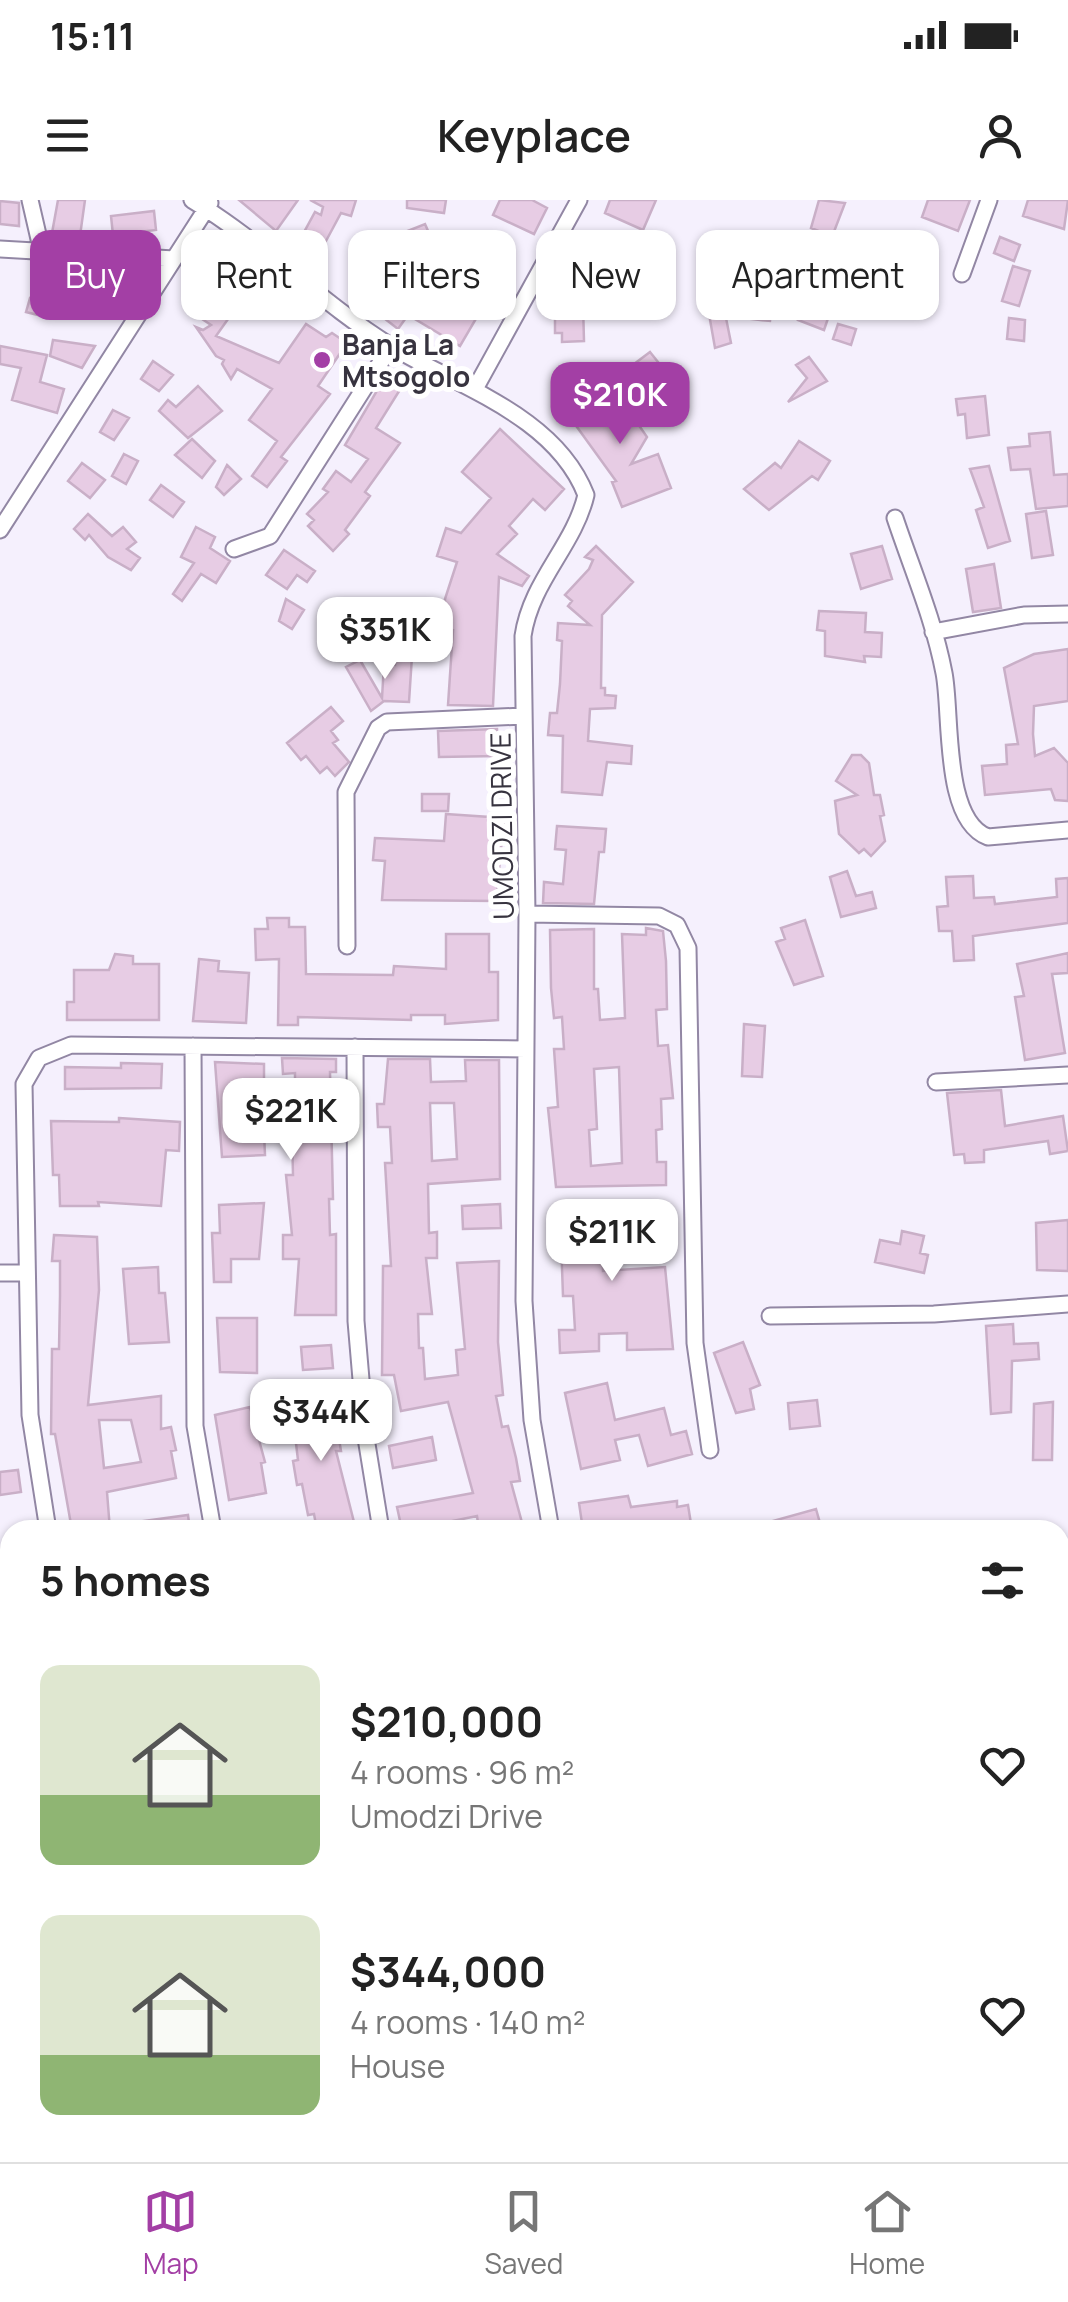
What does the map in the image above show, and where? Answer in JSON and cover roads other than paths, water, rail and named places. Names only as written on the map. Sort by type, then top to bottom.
[{"type":"street","points":[[30,200],[37,230]]},
{"type":"street","points":[[476,390],[579,200]]},
{"type":"street","points":[[962,274],[988,200]]},
{"type":"street","points":[[0,530],[174,259],[204,203]]},
{"type":"street","name":"UMODZI DRIVE","points":[[204,203],[391,346],[476,390],[566,461],[586,494],[582,514],[548,566],[526,616],[524,1321],[532,1420],[549,1520]]},
{"type":"street","points":[[0,249],[30,251]]},
{"type":"street","points":[[161,258],[174,259]]},
{"type":"street","points":[[234,549],[270,536],[391,346]]},
{"type":"street","points":[[896,518],[944,673],[956,784],[974,829],[988,837],[1068,830]]},
{"type":"street","points":[[933,632],[1024,614],[1068,614]]},
{"type":"street","points":[[347,946],[346,792],[378,728],[387,722],[524,716]]},
{"type":"street","points":[[528,914],[659,916],[677,926],[688,948],[695,1343],[710,1450]]},
{"type":"street","points":[[46,1520],[30,1415],[24,1084],[30,1069],[51,1050],[71,1045],[526,1049]]},
{"type":"street","points":[[193,1046],[195,1426],[210,1520]]},
{"type":"street","points":[[355,1046],[356,1321],[366,1438],[379,1520]]},
{"type":"street","points":[[936,1082],[1068,1075]]},
{"type":"street","points":[[0,1273],[27,1273]]},
{"type":"street","points":[[770,1316],[934,1314],[1068,1304]]},
{"type":"place","name":"Banja La Mtsogolo","points":[[322,360]]}]
